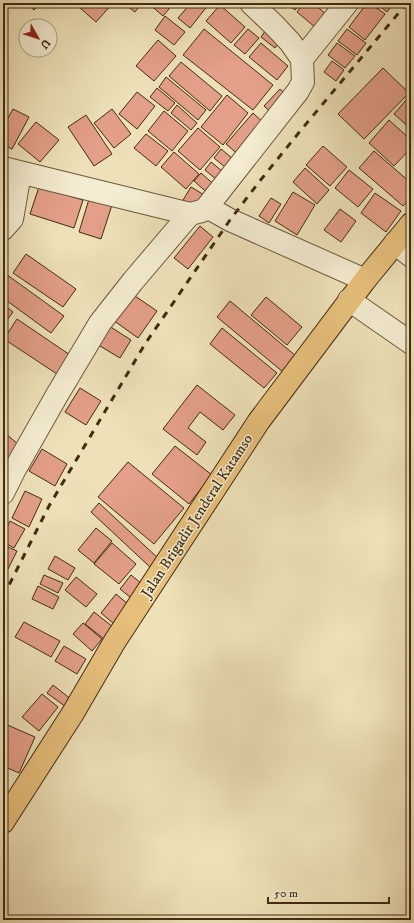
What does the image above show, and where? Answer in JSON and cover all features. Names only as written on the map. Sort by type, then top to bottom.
[{"type":"highway","name":"Jalan Brigadir Jenderal Katamso","points":[[3,822],[73,713],[115,640],[259,421],[365,280],[403,250],[411,224]]},
{"type":"street","points":[[3,493],[15,469],[100,322],[133,281],[198,210],[298,91],[303,82],[302,59],[290,42],[251,3]]},
{"type":"street","points":[[302,59],[347,3]]},
{"type":"street","points":[[3,229],[12,219],[12,170],[198,210],[230,220],[365,280]]},
{"type":"street","points":[[350,300],[411,343]]},
{"type":"building","points":[[26,3],[41,3],[34,10]]},
{"type":"building","points":[[82,3],[113,3],[96,22],[79,7]]},
{"type":"building","points":[[123,3],[142,3],[135,12]]},
{"type":"building","points":[[148,3],[174,3],[163,16]]},
{"type":"building","points":[[191,3],[209,4],[190,28],[178,18]]},
{"type":"building","points":[[286,3],[301,3],[295,10]]},
{"type":"building","points":[[304,3],[313,3],[327,15],[316,28],[297,12]]},
{"type":"building","points":[[367,3],[370,3],[385,14],[365,40],[349,27]]},
{"type":"building","points":[[376,3],[394,3],[387,12]]},
{"type":"building","points":[[220,5],[245,27],[231,43],[206,21]]},
{"type":"building","points":[[165,16],[185,32],[174,45],[155,30]]},
{"type":"building","points":[[268,27],[282,38],[275,48],[261,37]]},
{"type":"building","points":[[204,29],[273,85],[253,110],[183,55]]},
{"type":"building","points":[[248,29],[259,38],[245,54],[234,45]]},
{"type":"building","points":[[347,29],[366,43],[357,55],[338,41]]},
{"type":"building","points":[[158,40],[176,56],[154,81],[136,66]]},
{"type":"building","points":[[261,43],[288,66],[277,80],[249,57]]},
{"type":"building","points":[[337,43],[355,56],[345,68],[328,55]]},
{"type":"building","points":[[332,61],[344,70],[336,81],[324,72]]},
{"type":"building","points":[[181,62],[222,96],[210,111],[169,76]]},
{"type":"building","points":[[383,68],[409,93],[364,139],[338,114]]},
{"type":"building","points":[[166,77],[206,110],[198,120],[159,87]]},
{"type":"building","points":[[157,88],[175,103],[168,111],[150,97]]},
{"type":"building","points":[[280,89],[291,99],[275,116],[264,106]]},
{"type":"building","points":[[137,92],[155,106],[137,129],[119,114]]},
{"type":"building","points":[[227,95],[248,113],[223,145],[201,127]]},
{"type":"building","points":[[407,99],[411,103],[411,129],[394,114]]},
{"type":"building","points":[[177,105],[197,123],[191,130],[171,113]]},
{"type":"building","points":[[13,109],[29,117],[12,149],[3,145],[3,127]]},
{"type":"building","points":[[112,109],[131,134],[114,148],[94,123]]},
{"type":"building","points":[[164,111],[188,131],[172,151],[148,131]]},
{"type":"building","points":[[253,113],[268,127],[241,157],[226,144]]},
{"type":"building","points":[[86,115],[112,154],[94,166],[68,127]]},
{"type":"building","points":[[389,120],[411,140],[411,148],[394,166],[369,143]]},
{"type":"building","points":[[36,122],[59,140],[40,162],[18,144]]},
{"type":"building","points":[[198,128],[220,147],[200,170],[178,151]]},
{"type":"building","points":[[146,134],[168,151],[156,166],[134,148]]},
{"type":"building","points":[[323,146],[347,167],[330,186],[306,165]]},
{"type":"building","points":[[221,149],[238,163],[231,172],[214,158]]},
{"type":"building","points":[[374,151],[411,183],[411,197],[403,206],[359,168]]},
{"type":"building","points":[[174,152],[199,174],[186,189],[161,167]]},
{"type":"building","points":[[211,162],[228,176],[222,184],[205,170]]},
{"type":"building","points":[[305,168],[329,190],[317,204],[293,182]]},
{"type":"building","points":[[349,170],[373,189],[358,207],[335,188]]},
{"type":"building","points":[[201,173],[218,188],[211,196],[194,181]]},
{"type":"building","points":[[39,187],[83,200],[74,228],[30,214]]},
{"type":"building","points":[[191,187],[209,198],[201,211],[183,200]]},
{"type":"building","points":[[293,192],[315,205],[297,235],[275,221]]},
{"type":"building","points":[[375,193],[401,211],[386,232],[361,213]]},
{"type":"building","points":[[271,198],[281,204],[269,223],[259,216]]},
{"type":"building","points":[[89,199],[112,205],[101,239],[79,232]]},
{"type":"building","points":[[340,209],[356,221],[341,242],[324,230]]},
{"type":"building","points":[[200,226],[213,237],[188,269],[174,258]]},
{"type":"building","points":[[26,254],[76,289],[63,307],[13,273]]},
{"type":"building","points":[[3,272],[64,316],[51,333],[3,298]]},
{"type":"building","points":[[132,294],[157,311],[138,338],[113,320]]},
{"type":"building","points":[[266,297],[302,327],[287,345],[251,315]]},
{"type":"building","points":[[230,301],[296,356],[283,372],[217,317]]},
{"type":"building","points":[[3,304],[13,312],[3,325]]},
{"type":"building","points":[[17,319],[76,359],[63,378],[4,339]]},
{"type":"building","points":[[106,324],[131,340],[120,358],[95,343]]},
{"type":"building","points":[[222,328],[277,373],[264,388],[210,344]]},
{"type":"building","points":[[197,385],[235,415],[223,430],[200,412],[188,428],[206,442],[197,455],[163,429]]},
{"type":"building","points":[[80,388],[101,401],[86,425],[65,412]]},
{"type":"building","points":[[6,434],[25,450],[3,476],[3,437]]},
{"type":"building","points":[[175,446],[212,475],[189,504],[152,474]]},
{"type":"building","points":[[42,449],[67,464],[55,486],[29,471]]},
{"type":"building","points":[[128,462],[184,508],[154,544],[98,497]]},
{"type":"building","points":[[25,491],[42,499],[29,527],[12,518]]},
{"type":"building","points":[[99,503],[159,559],[151,568],[91,512]]},
{"type":"building","points":[[10,521],[25,529],[14,548],[3,542],[3,535]]},
{"type":"building","points":[[96,528],[112,541],[94,563],[78,550]]},
{"type":"building","points":[[112,543],[136,564],[119,584],[94,564]]},
{"type":"building","points":[[3,545],[17,551],[5,575],[3,574]]},
{"type":"building","points":[[55,556],[75,568],[68,580],[48,569]]},
{"type":"building","points":[[44,575],[63,583],[58,593],[40,584]]},
{"type":"building","points":[[131,575],[147,588],[136,602],[120,589]]},
{"type":"building","points":[[76,577],[97,594],[86,607],[65,590]]},
{"type":"building","points":[[38,586],[59,597],[53,609],[32,599]]},
{"type":"building","points":[[116,594],[129,605],[114,624],[101,613]]},
{"type":"building","points":[[94,612],[113,627],[104,639],[85,624]]},
{"type":"building","points":[[24,622],[60,641],[51,657],[15,637]]},
{"type":"building","points":[[83,623],[102,639],[92,651],[73,634]]},
{"type":"building","points":[[64,646],[86,659],[77,674],[55,661]]},
{"type":"building","points":[[53,685],[72,700],[66,707],[47,693]]},
{"type":"building","points":[[42,694],[58,707],[39,731],[22,717]]},
{"type":"building","points":[[3,723],[35,737],[19,773],[3,766]]},
{"type":"railway","points":[[3,597],[49,506],[145,344],[230,220],[259,182],[407,3]]}]
